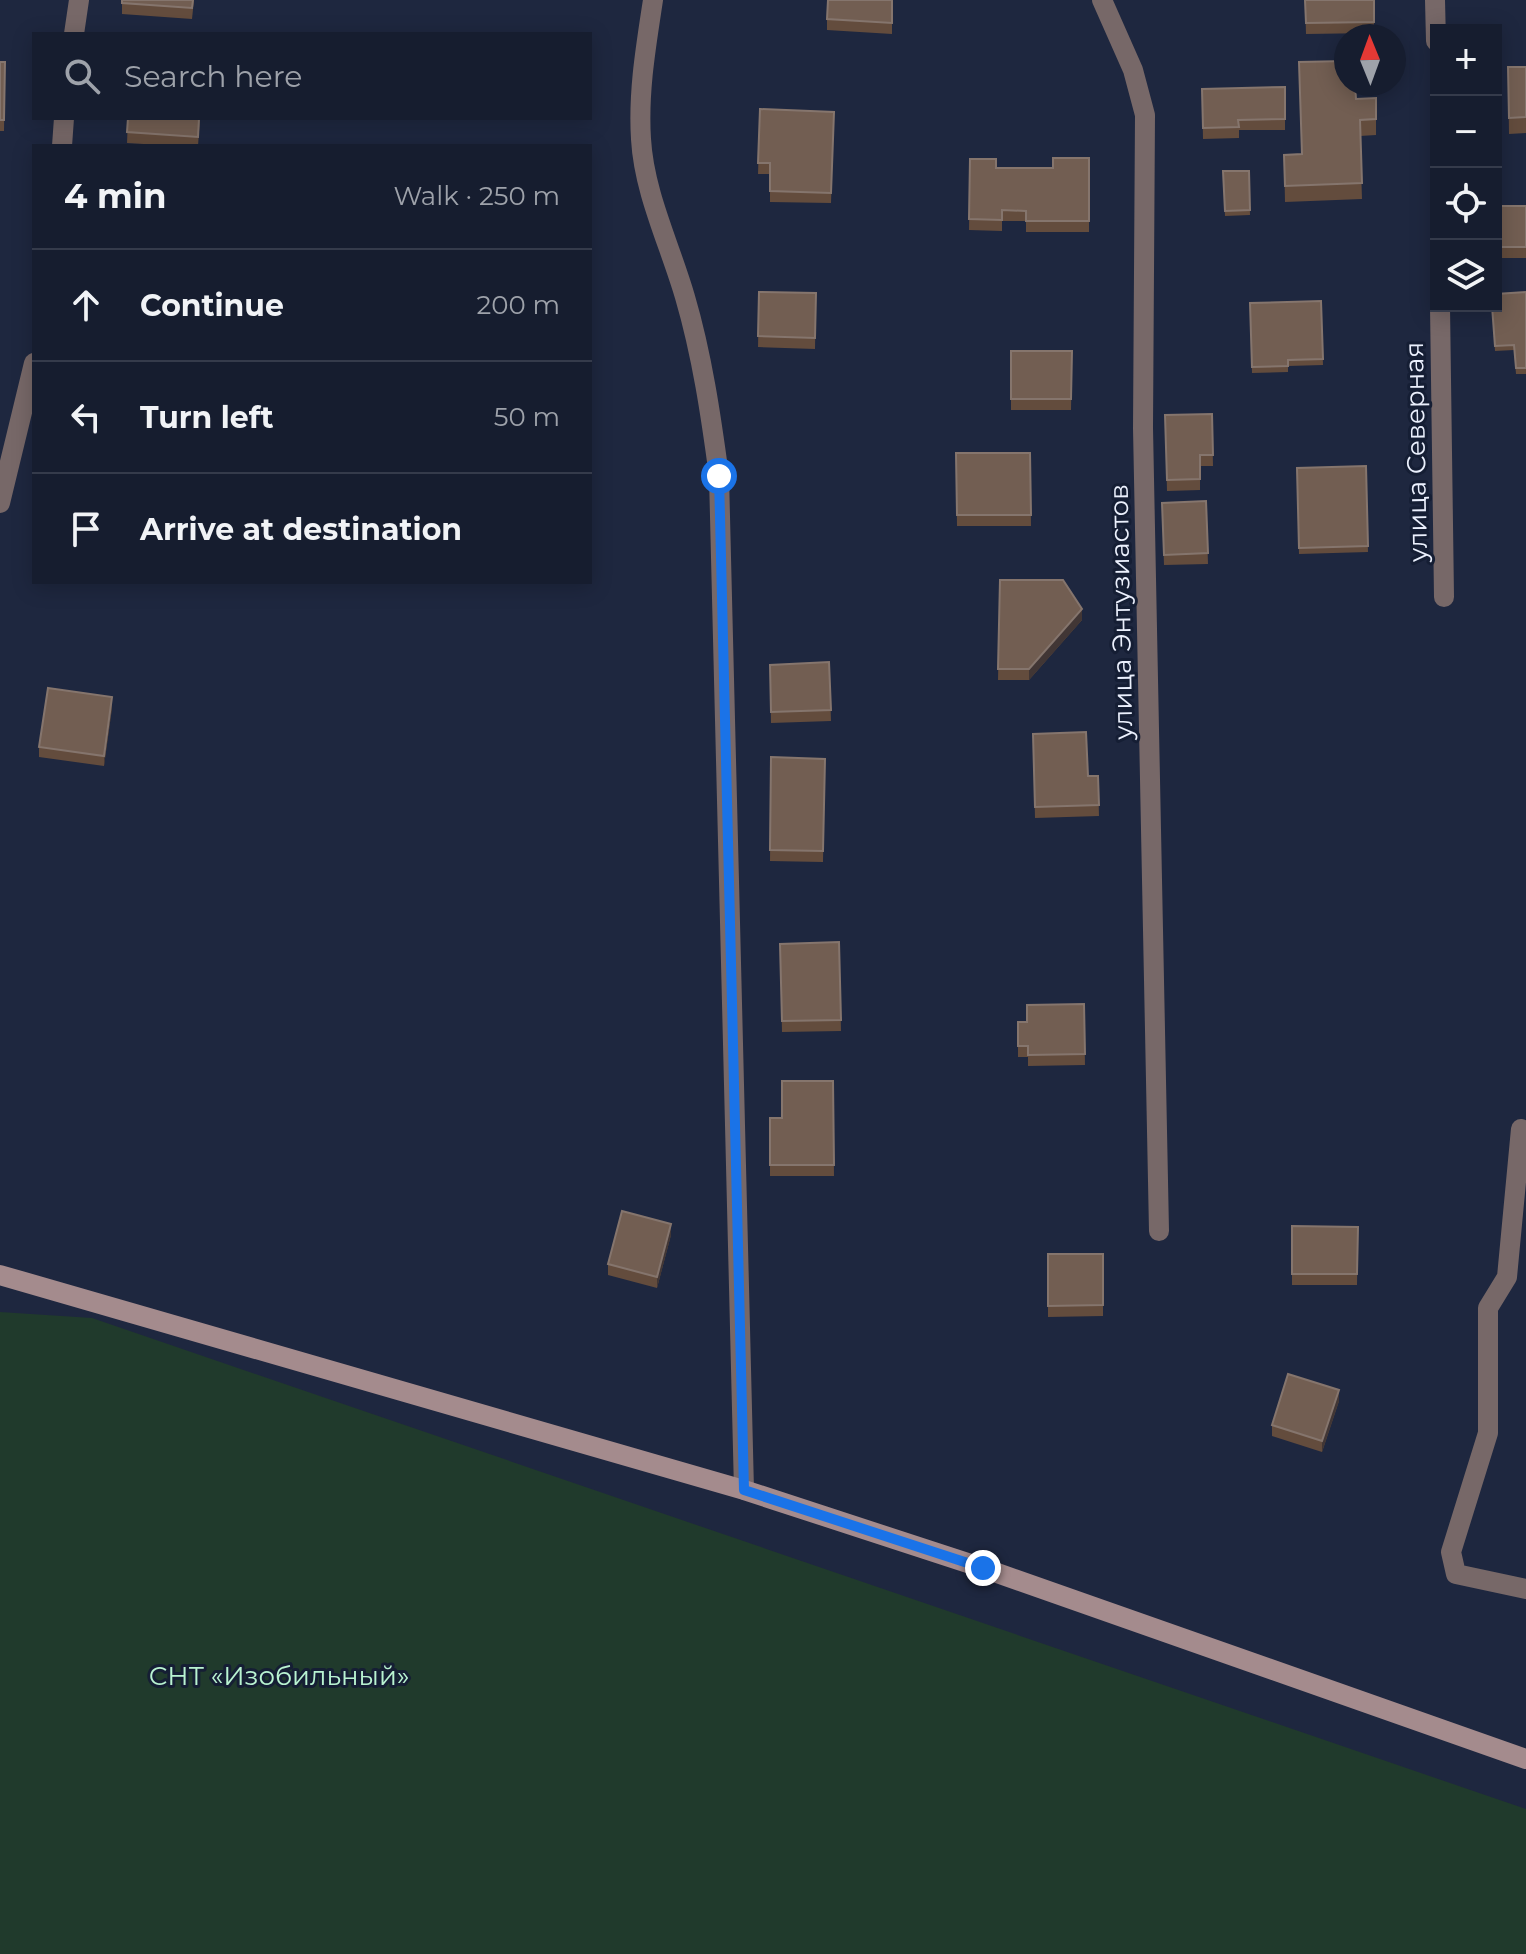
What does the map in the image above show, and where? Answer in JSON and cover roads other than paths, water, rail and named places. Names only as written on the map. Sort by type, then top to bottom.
[{"type":"street","points":[[74,32],[79,0]]},
{"type":"street","points":[[653,0],[641,90],[641,142],[657,212],[686,298],[707,389],[719,476],[744,1490]]},
{"type":"street","name":"улица Энтузиастов","points":[[1102,0],[1133,70],[1145,115],[1143,428],[1159,1231]]},
{"type":"street","points":[[1435,0],[1436,24]]},
{"type":"street","points":[[62,144],[64,120]]},
{"type":"street","name":"улица Северная","points":[[1440,312],[1444,597]]},
{"type":"street","points":[[0,503],[32,371]]},
{"type":"street","points":[[1521,1129],[1517,1274],[1488,1308],[1488,1433],[1451,1552],[1456,1574],[1526,1589]]},
{"type":"street","points":[[0,1275],[744,1490],[983,1568],[1526,1759]]},
{"type":"park label","name":"СНТ «Изобильный»","points":[[279,1676]]}]
